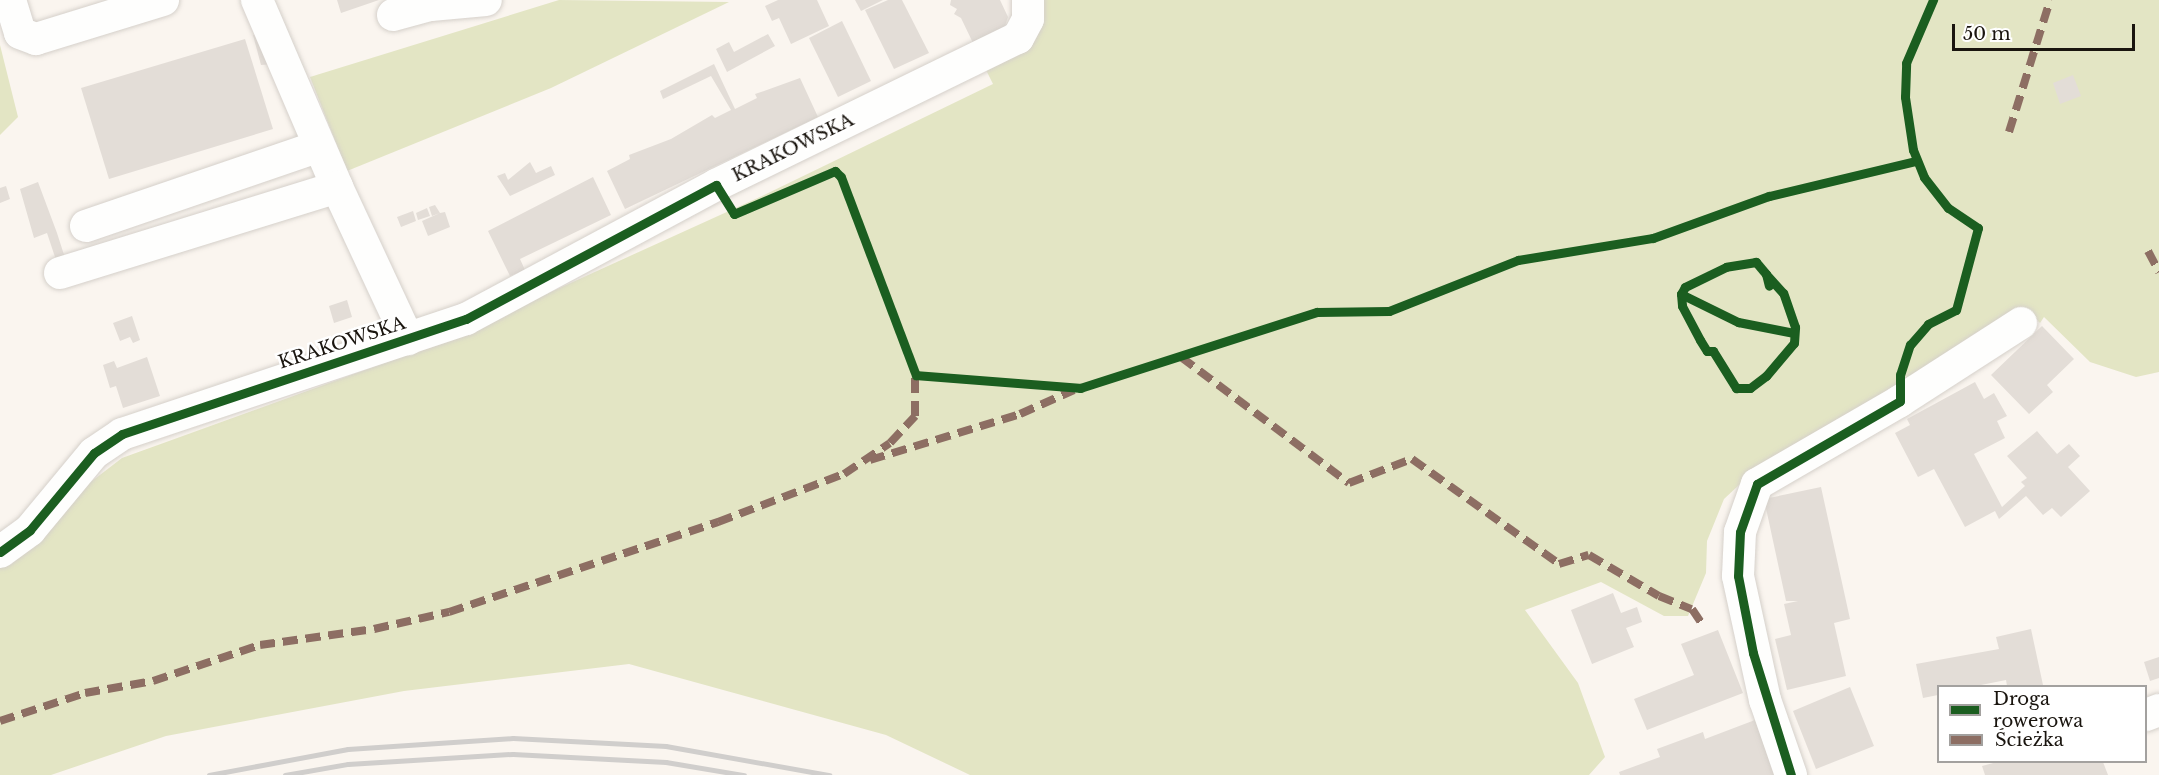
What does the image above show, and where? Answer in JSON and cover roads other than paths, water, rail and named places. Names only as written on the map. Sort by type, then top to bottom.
[{"type":"street","points":[[10,0],[20,33],[36,39],[163,0]]},
{"type":"street","points":[[257,0],[336,187],[408,339]]},
{"type":"street","points":[[393,15],[431,5],[486,0]]},
{"type":"street","name":"KRAKOWSKA","points":[[0,552],[30,530],[94,453],[122,434],[466,319],[716,185],[1018,38],[1028,19],[1028,0]]},
{"type":"street","points":[[86,226],[319,146]]},
{"type":"street","points":[[60,273],[336,187]]},
{"type":"street","points":[[1791,775],[1765,700],[1738,576],[1740,532],[1749,501],[1757,484],[1900,402],[2021,323]]},
{"type":"railway","points":[[209,775],[348,749],[513,738],[666,746],[829,775]]},
{"type":"railway","points":[[285,775],[348,764],[513,754],[666,762],[744,775]]}]
